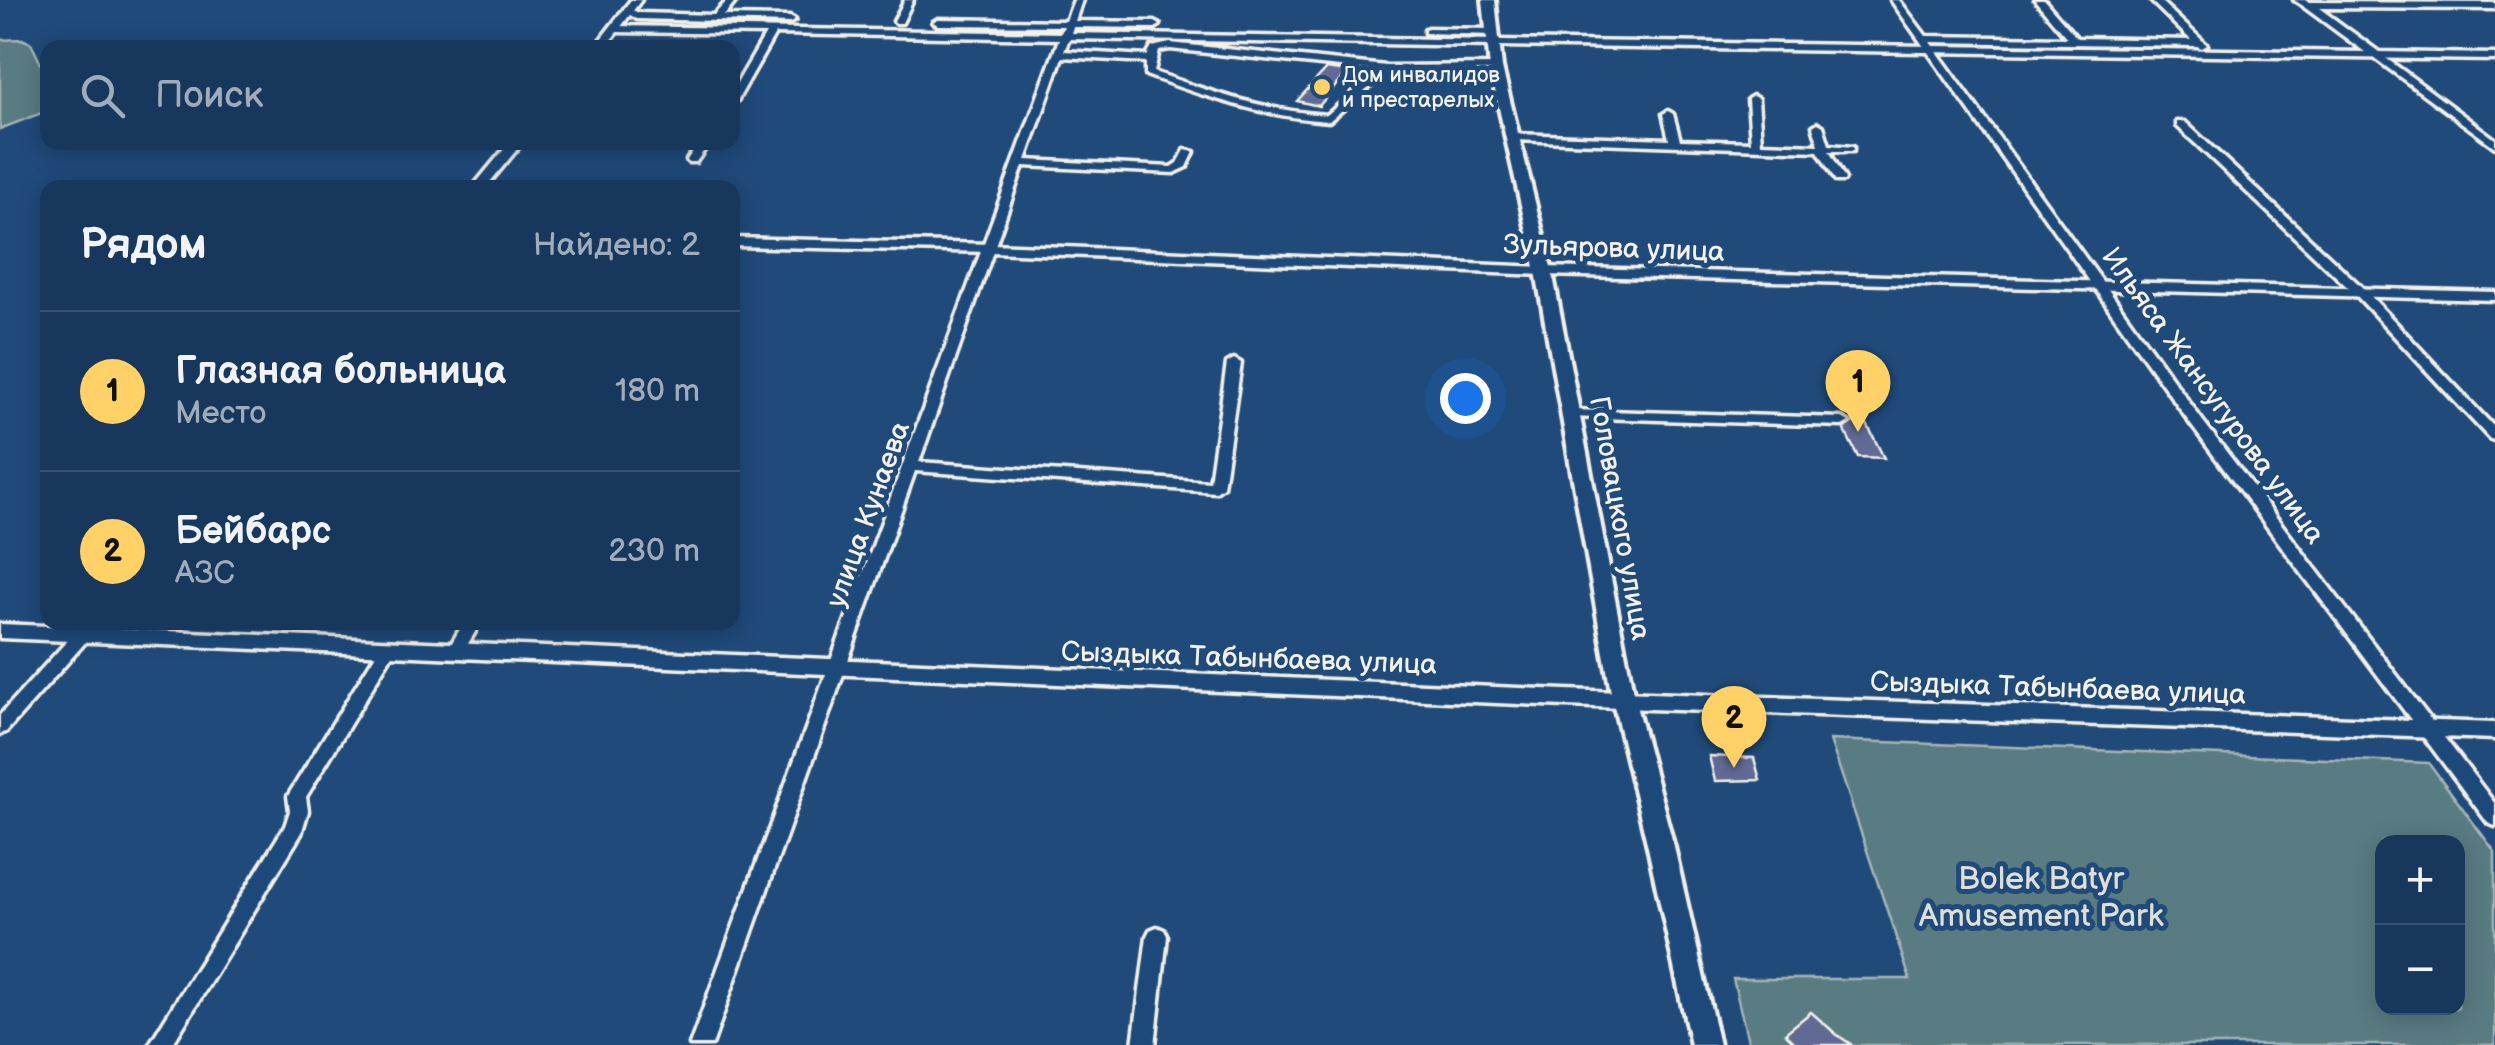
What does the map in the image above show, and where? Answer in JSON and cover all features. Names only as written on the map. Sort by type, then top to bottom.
[{"type":"main road","name":"Головацкого улица","points":[[1488,0],[1496,68],[1544,271],[1624,698],[1662,847],[1704,1045]]},
{"type":"street","points":[[606,40],[636,0]]},
{"type":"street","points":[[716,19],[733,0]]},
{"type":"street","points":[[899,21],[910,0]]},
{"type":"street","name":"улица Кунаева","points":[[701,1045],[1078,0]]},
{"type":"street","name":"Ильяса Жансугурова улица","points":[[1895,0],[2198,423],[2495,818]]},
{"type":"street","points":[[2039,0],[2075,42]]},
{"type":"street","points":[[2154,0],[2212,54]]},
{"type":"street","points":[[2302,2],[2495,6]]},
{"type":"street","points":[[2302,2],[2495,144]]},
{"type":"street","points":[[630,12],[716,19],[1067,28],[2495,57]]},
{"type":"street","points":[[615,29],[1067,28]]},
{"type":"street","points":[[740,88],[773,30]]},
{"type":"street","points":[[1926,44],[2200,43]]},
{"type":"street","points":[[1386,68],[1329,118],[1292,116],[1209,94],[1150,72],[1155,50],[1182,46],[1386,68],[1496,68]]},
{"type":"street","points":[[1060,54],[1151,59]]},
{"type":"street","points":[[1753,100],[1756,145]]},
{"type":"street","points":[[1668,114],[1675,141]]},
{"type":"street","points":[[1283,134],[1292,116]]},
{"type":"street","points":[[2181,124],[2361,293],[2495,436]]},
{"type":"street","points":[[1818,126],[1825,143],[1822,149]]},
{"type":"street","points":[[1513,137],[1849,149]]},
{"type":"street","points":[[1822,149],[1840,180]]},
{"type":"street","points":[[485,180],[509,150]]},
{"type":"street","points":[[692,160],[699,150]]},
{"type":"street","points":[[1021,163],[1174,170],[1184,165],[1189,152]]},
{"type":"street","name":"Зульярова улица","points":[[740,242],[991,248],[1544,271],[2495,296]]},
{"type":"street","points":[[910,466],[1216,487],[1234,362]]},
{"type":"street","points":[[1572,414],[1842,422]]},
{"type":"street","name":"Сыздыка Табынбаева улица","points":[[0,631],[40,630]]},
{"type":"street","points":[[0,728],[86,630]]},
{"type":"street","name":"Сыздыка Табынбаева улица","points":[[118,630],[388,648],[2495,731]]},
{"type":"street","points":[[457,648],[468,630]]},
{"type":"street","points":[[160,1045],[294,828],[299,811],[297,796],[388,648]]},
{"type":"street","points":[[1144,1045],[1157,936]]},
{"type":"green space","points":[[22,39],[31,43],[40,62],[40,114],[0,129],[0,40]]},
{"type":"green space","name":"Bolek Batyr Amusement Park","points":[[1830,740],[2429,763],[2495,852],[2495,1045],[1749,1045],[1733,979],[1910,979]]},
{"type":"building","name":"Дом инвалидов и престарелых","points":[[1326,69],[1347,72],[1319,106],[1297,101]]},
{"type":"building","points":[[1853,422],[1866,422],[1884,458],[1858,457],[1844,429]]},
{"type":"building","points":[[1709,756],[1754,758],[1760,780],[1715,781]]},
{"type":"building","points":[[1811,1012],[1852,1045],[1797,1045],[1785,1033]]},
{"type":"place","name":"Дом инвалидов и престарелых","points":[[1322,87]]},
{"type":"place","name":"Глазная больница","points":[[1858,432]]},
{"type":"place","name":"Бейбарс","points":[[1734,768]]}]
